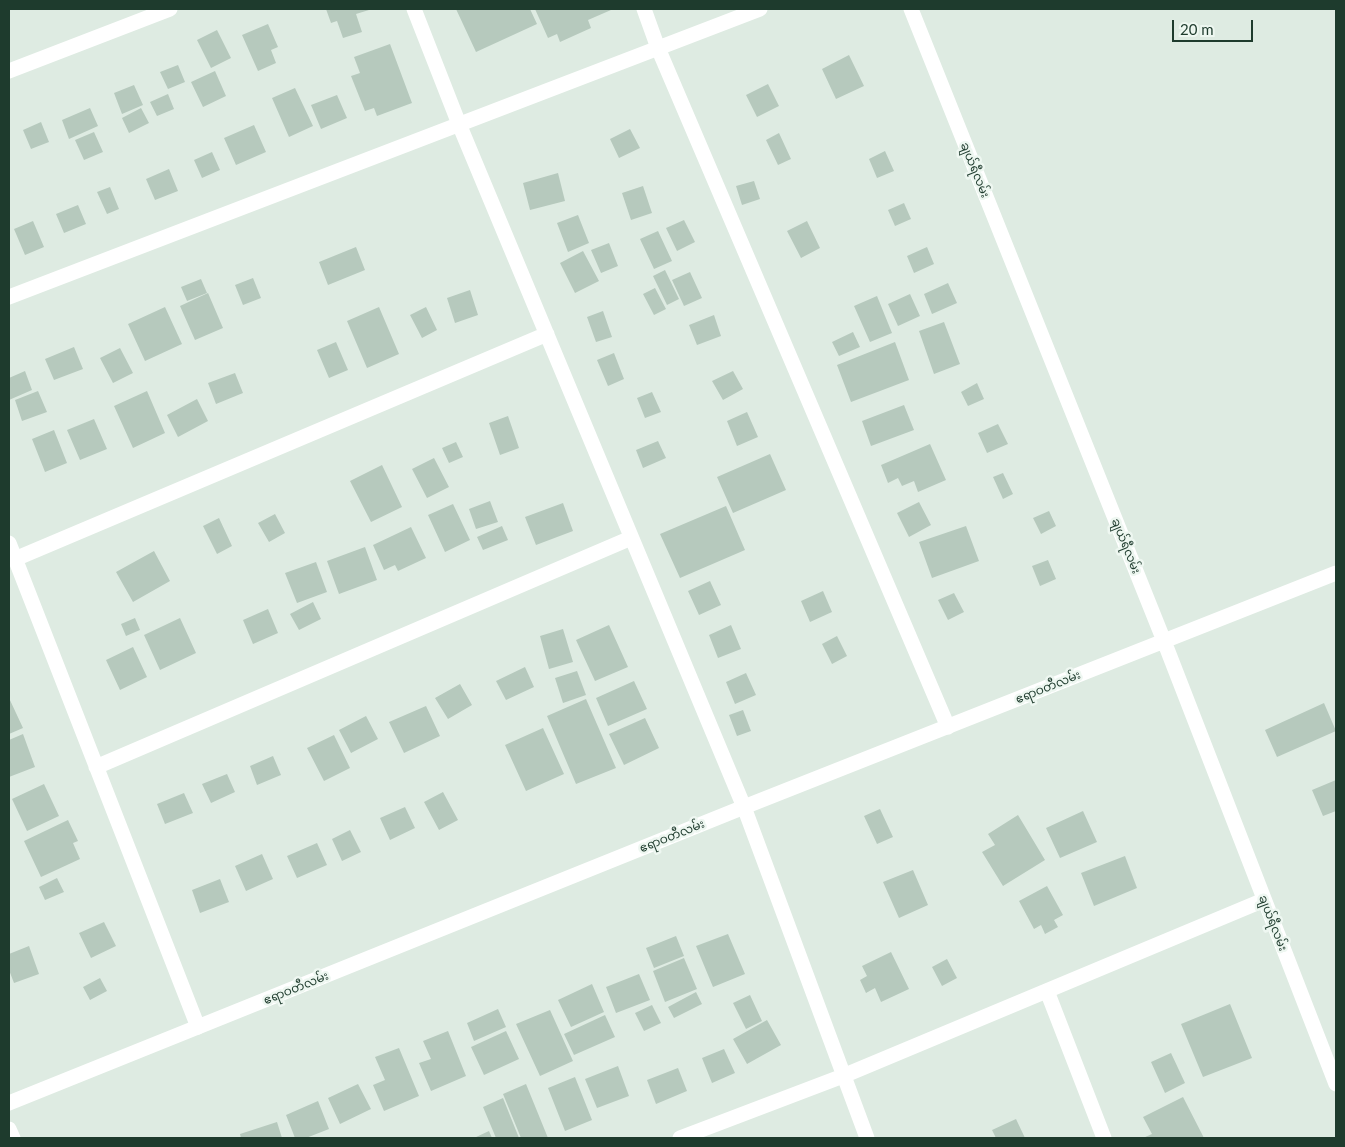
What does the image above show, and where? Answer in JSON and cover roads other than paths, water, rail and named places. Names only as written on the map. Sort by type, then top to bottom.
[{"type":"street","points":[[9,71],[170,9]]},
{"type":"street","points":[[414,9],[459,124],[744,807],[867,1138]]},
{"type":"street","points":[[644,9],[658,48],[948,727]]},
{"type":"street","points":[[9,297],[760,9]]},
{"type":"street","name":"ချယ်ရီလမ်း","points":[[911,9],[1164,641],[1336,1084]]},
{"type":"street","points":[[15,559],[547,334]]},
{"type":"street","points":[[96,767],[632,538]]},
{"type":"street","points":[[9,543],[198,1027]]},
{"type":"street","name":"ဧရာဝတီလမ်း","points":[[9,1103],[744,807],[1336,573]]},
{"type":"street","points":[[680,1138],[844,1076],[1264,900]]},
{"type":"street","points":[[1047,991],[1104,1138]]},
{"type":"street","points":[[9,1128],[13,1138]]}]
